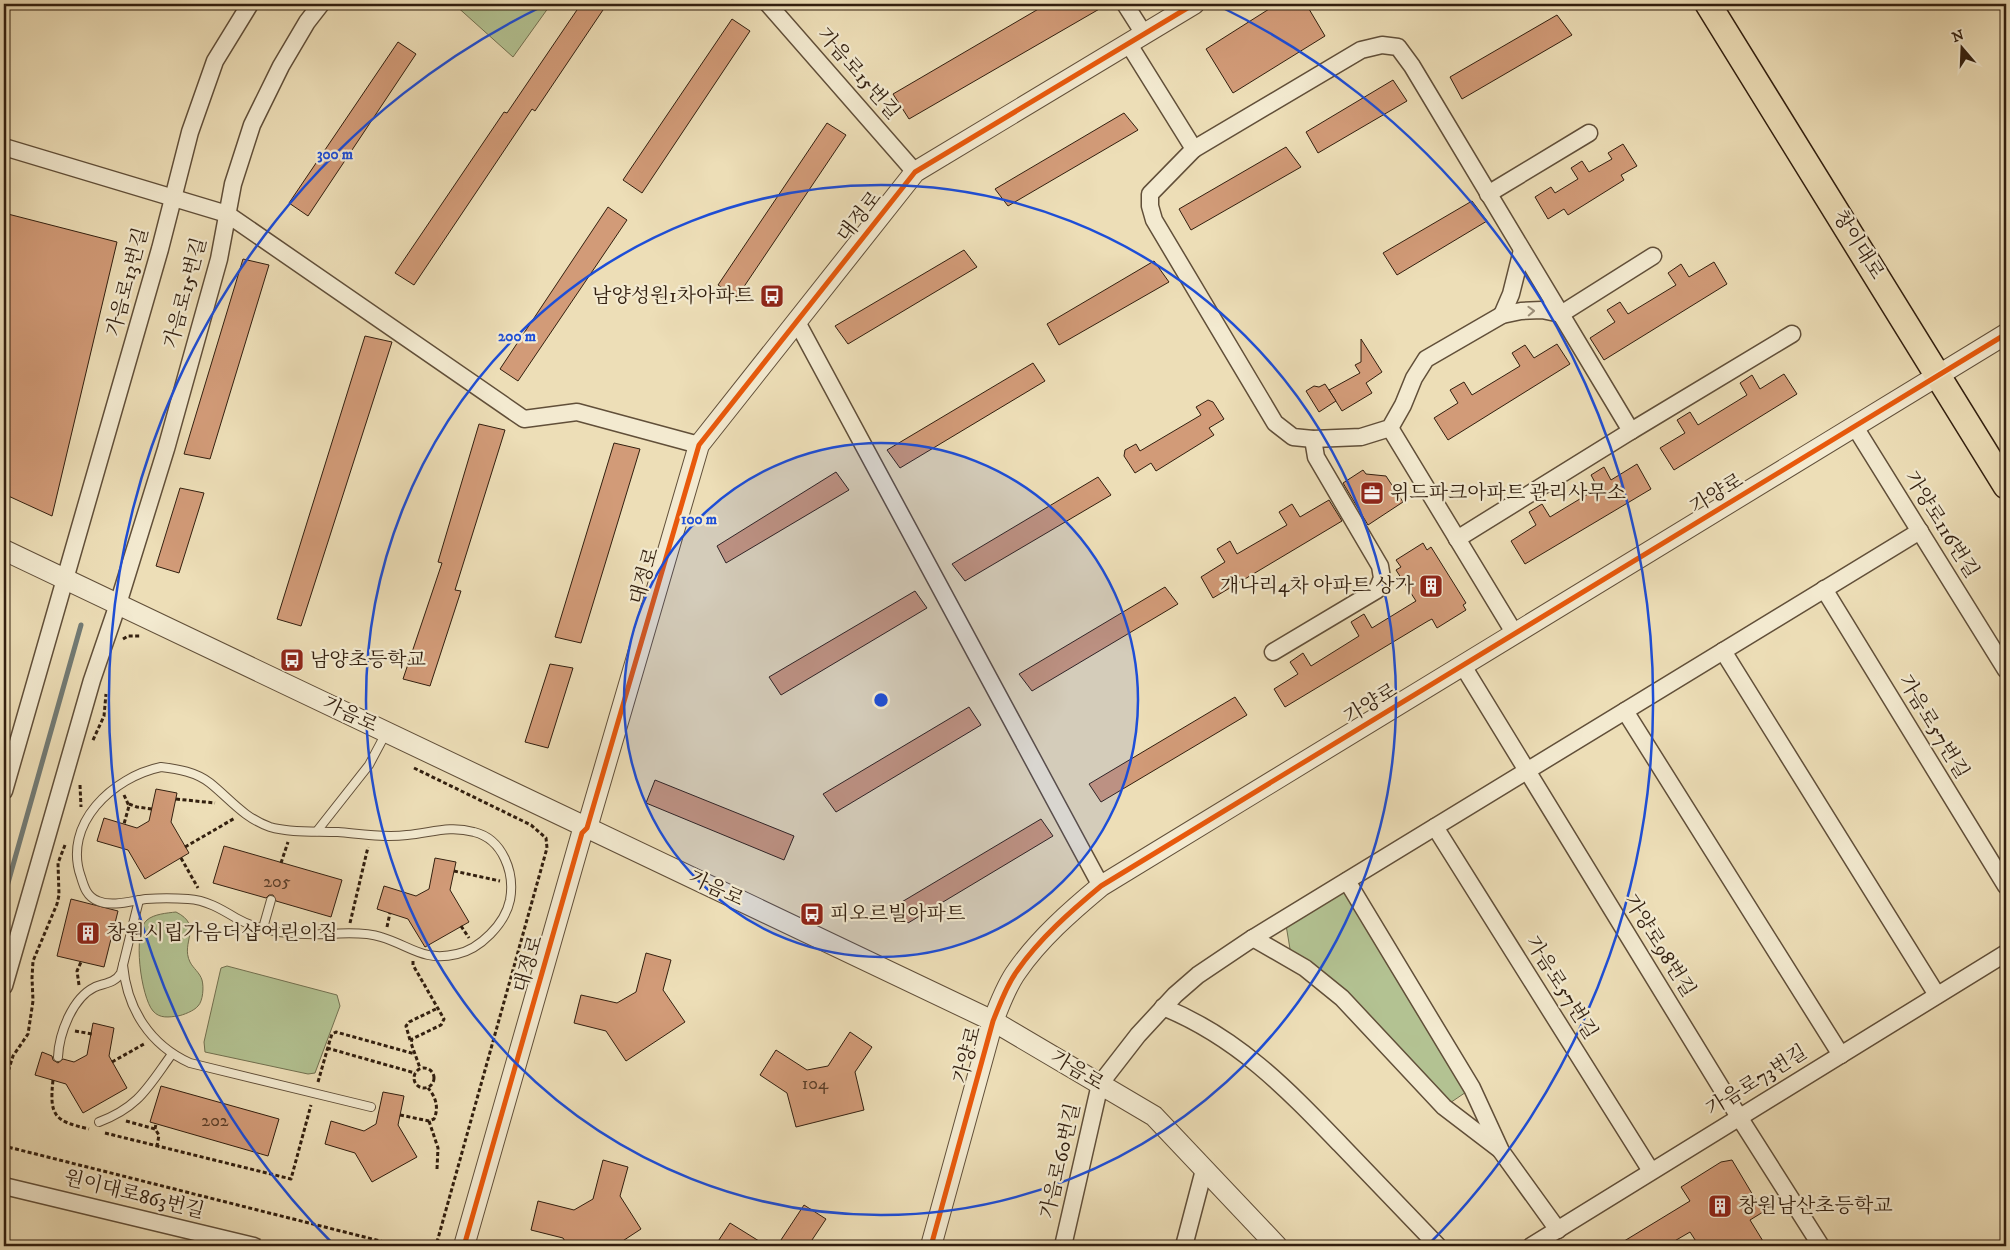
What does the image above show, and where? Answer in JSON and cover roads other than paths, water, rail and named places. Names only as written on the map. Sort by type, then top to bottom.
[{"type":"main road","name":"창이대로","points":[[1708,4],[2006,486]]},
{"type":"street","name":"가음로13번길","points":[[4,791],[69,581],[190,132],[215,61],[250,4]]},
{"type":"street","name":"가음로15번길","points":[[4,986],[113,602],[174,420],[219,259],[233,184],[252,124],[281,66],[307,22],[322,4]]},
{"type":"street","name":"가음로15번길","points":[[768,4],[915,172]]},
{"type":"street","points":[[1125,4],[1136,39],[1194,149]]},
{"type":"street","name":"대정로","points":[[464,1246],[582,833],[587,828],[698,445],[915,172],[1194,4]]},
{"type":"street","points":[[1631,432],[1561,314],[1412,66],[1398,47],[1382,45],[1362,50],[1194,149],[1150,194],[1150,206],[1154,220],[1275,423],[1293,437],[1312,439],[1361,437],[1390,428],[1403,405],[1414,378],[1426,358],[1502,315],[1521,311],[1542,310],[1561,314],[1653,256]]},
{"type":"street","points":[[1488,194],[1589,133]]},
{"type":"street","points":[[4,147],[227,214],[524,419],[577,412],[698,445]]},
{"type":"street","points":[[1502,315],[1511,294],[1522,250]]},
{"type":"street","points":[[797,322],[1101,886]]},
{"type":"street","points":[[1457,539],[1792,334]]},
{"type":"street","name":"가양로","points":[[931,1246],[993,1021],[1016,972],[1048,934],[1101,886],[2006,334]]},
{"type":"street","name":"가양로116번길","points":[[1855,427],[2006,670]]},
{"type":"street","points":[[1390,428],[1515,634]]},
{"type":"street","points":[[1273,652],[1377,590],[1382,578],[1380,566],[1316,457],[1312,439]]},
{"type":"street","points":[[1100,1084],[1138,1035],[1163,1007],[1198,975],[1253,938],[1920,531]]},
{"type":"street","name":"가음로","points":[[4,550],[993,1021],[1154,1116],[1277,1246]]},
{"type":"street","name":"가음로57번길","points":[[1824,589],[2006,886]]},
{"type":"street","points":[[1723,651],[1938,995]]},
{"type":"street","name":"가양로98번길","points":[[1463,666],[1739,1117],[1821,1246]]},
{"type":"street","points":[[1625,711],[1841,1055]]},
{"type":"street","name":"가음로57번길","points":[[1435,827],[1651,1172]]},
{"type":"street","points":[[1347,881],[1472,1088],[1500,1150],[1558,1230]]},
{"type":"street","points":[[1253,938],[1306,968],[1342,998],[1444,1107],[1500,1150]]},
{"type":"street","name":"가음로73번길","points":[[1531,1246],[2006,953]]},
{"type":"street","points":[[1163,1007],[1213,1031],[1234,1045],[1286,1088],[1438,1246]]},
{"type":"street","name":"가음로60번길","points":[[1063,1246],[1100,1084]]},
{"type":"street","points":[[1184,1246],[1204,1170]]},
{"type":"street","name":"원이대로863번길","points":[[4,1186],[254,1246]]},
{"type":"lane","points":[[317,831],[368,765],[386,732]]},
{"type":"lane","points":[[161,767],[191,772],[209,782],[243,813],[270,827],[292,830],[405,836],[446,829],[477,832],[489,837],[503,854],[510,883],[510,902],[490,936],[477,946],[460,954],[444,957],[427,956],[381,937],[347,934],[292,935],[245,922],[226,910],[190,898],[139,900],[116,903],[98,901],[86,892],[78,869],[78,842],[84,821],[106,794],[146,770],[161,767]]},
{"type":"lane","points":[[58,1057],[58,1048],[64,1030],[85,994],[118,978],[139,900]]},
{"type":"lane","points":[[263,928],[271,900]]},
{"type":"lane","points":[[123,965],[124,982],[135,1012],[154,1038],[172,1054],[190,1063],[371,1107]]},
{"type":"lane","points":[[99,1122],[123,1112],[137,1101],[172,1054]]},
{"type":"waterway","points":[[4,897],[81,625]]},
{"type":"place","name":"남양성원1차아파트","points":[[772,296]]},
{"type":"place","name":"위드파크아파트 관리사무소","points":[[1372,493]]},
{"type":"place","name":"개나리4차 아파트 상가","points":[[1431,586]]},
{"type":"place","name":"남양초등학교","points":[[292,660]]},
{"type":"place","name":"피오르빌아파트","points":[[812,914]]},
{"type":"place","name":"창원시립가음더샵어린이집","points":[[88,933]]},
{"type":"place","name":"창원남산초등학교","points":[[1720,1206]]}]
